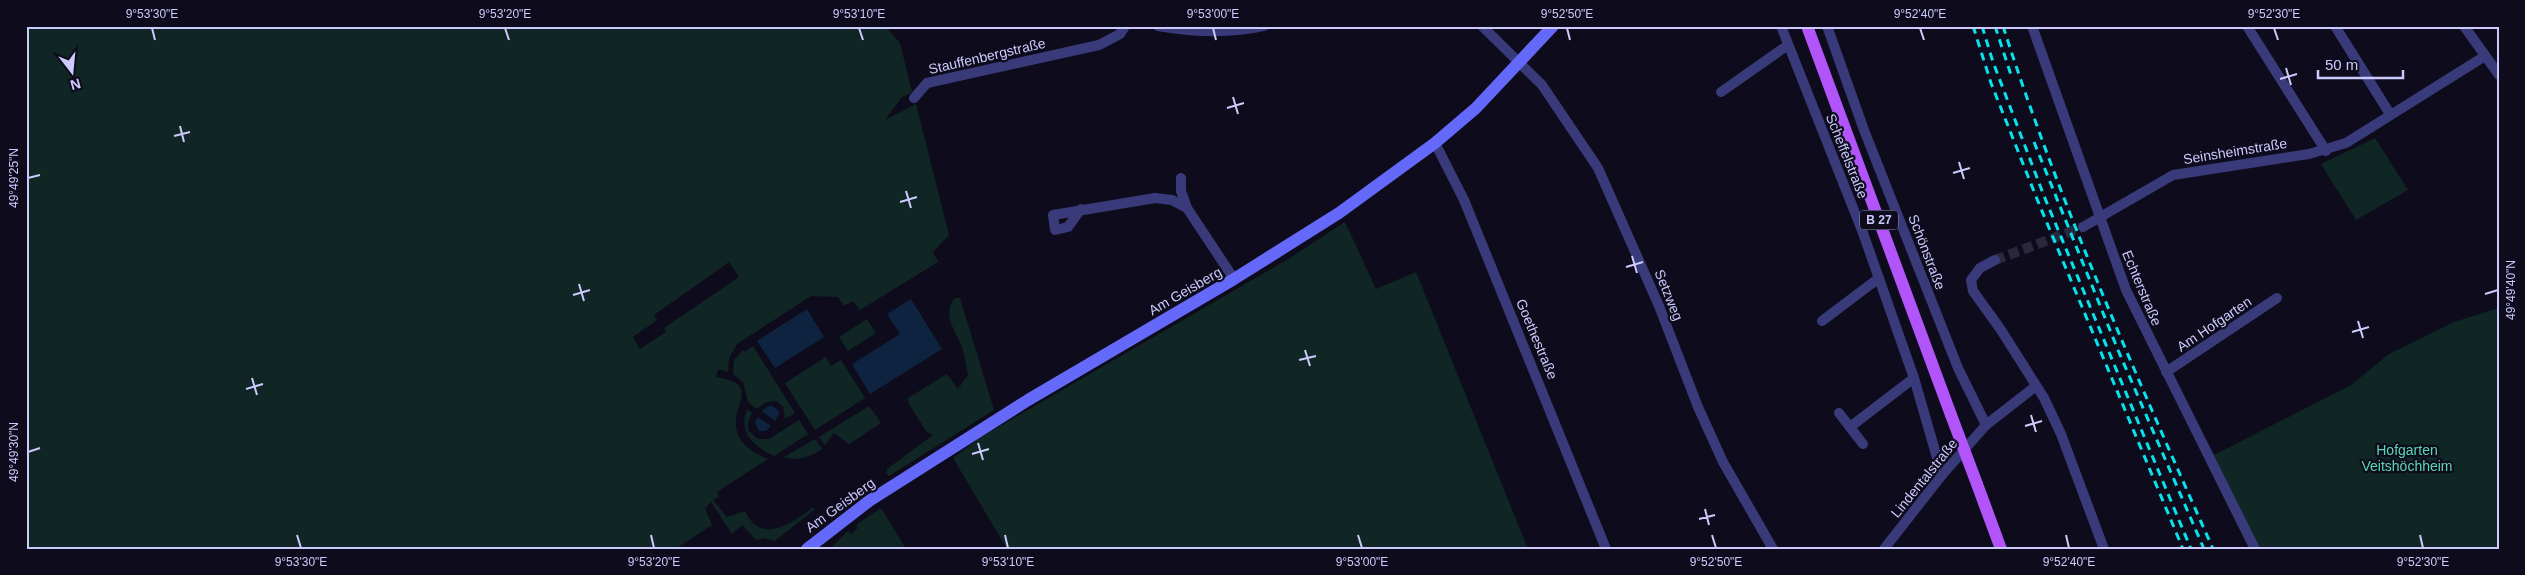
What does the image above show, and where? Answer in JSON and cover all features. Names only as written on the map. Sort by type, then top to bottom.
[{"type":"main road","name":"B 27","points":[[1807,26],[2001,549]]},
{"type":"street","name":"Stauffenbergstraße","points":[[914,98],[927,83],[1099,45],[1120,34],[1125,26]]},
{"type":"street","points":[[1158,26],[1188,31],[1250,29],[1264,26]]},
{"type":"street","name":"Setzweg","points":[[1482,26],[1542,85],[1598,168],[1655,297],[1698,407],[1723,462],[1773,549]]},
{"type":"street","name":"Am Geisberg","points":[[807,549],[870,501],[1021,405],[1234,279],[1339,213],[1435,143],[1476,108],[1521,63],[1553,26]]},
{"type":"street","name":"Scheffelstraße","points":[[1781,26],[1846,189],[1879,278],[1914,378],[1942,475]]},
{"type":"street","name":"Schönstraße","points":[[1827,26],[1864,130],[1958,368],[1986,425]]},
{"type":"street","name":"Echterstraße","points":[[2032,26],[2126,290],[2255,549]]},
{"type":"street","points":[[2247,26],[2326,151]]},
{"type":"street","points":[[2335,26],[2390,114]]},
{"type":"street","points":[[2464,26],[2499,75]]},
{"type":"street","points":[[1721,92],[1788,45]]},
{"type":"street","name":"Seinsheimstraße","points":[[2100,219],[2173,175],[2326,151],[2346,143],[2485,56]]},
{"type":"street","name":"Goethestraße","points":[[1435,143],[1468,209],[1606,549]]},
{"type":"street","points":[[1181,178],[1181,191],[1188,208],[1234,279]]},
{"type":"street","points":[[1081,209],[1155,198],[1172,200],[1188,208]]},
{"type":"street","points":[[2083,227],[2100,219]]},
{"type":"street","points":[[1995,260],[1980,268],[1971,280],[1973,291],[2001,330],[2036,386],[2061,434],[2104,549]]},
{"type":"street","points":[[1822,321],[1879,278]]},
{"type":"street","name":"Am Hofgarten","points":[[2166,372],[2277,298]]},
{"type":"street","points":[[1850,427],[1914,378]]},
{"type":"street","points":[[1986,425],[2036,386]]},
{"type":"street","points":[[1839,413],[1863,444]]},
{"type":"street","name":"Lindentalstraße","points":[[1890,546],[1942,475],[1986,425]]},
{"type":"green space","points":[[26,26],[885,26],[900,43],[912,92],[901,98],[885,120],[916,104],[949,235],[933,252],[938,262],[860,310],[853,301],[844,306],[838,297],[811,296],[737,344],[729,358],[728,372],[718,369],[716,377],[730,380],[741,389],[742,395],[736,418],[737,433],[743,443],[752,451],[768,459],[717,492],[719,497],[713,500],[727,517],[745,511],[751,521],[759,527],[767,529],[786,525],[812,508],[815,509],[775,541],[764,538],[756,540],[742,525],[732,534],[711,502],[705,508],[712,525],[675,549],[26,549]],"holes":[[[729,262],[739,277],[664,328],[666,332],[640,349],[633,337],[657,320],[654,315]]]},
{"type":"green space","points":[[2375,138],[2408,190],[2356,220],[2321,164]]},
{"type":"green space","points":[[1345,222],[1376,289],[1416,272],[1528,549],[1007,549],[953,458],[981,437],[1285,261]]},
{"type":"green space","points":[[955,298],[960,298],[994,410],[889,476],[886,473],[887,469],[933,435],[926,431],[909,404],[908,398],[947,374],[958,389],[968,375],[962,348],[949,315],[949,309]]},
{"type":"green space","name":"Hofgarten Veitshöchheim","points":[[2499,308],[2499,549],[2260,549],[2212,456],[2351,385],[2389,354],[2454,322]]},
{"type":"green space","points":[[867,319],[876,333],[848,351],[839,337]]},
{"type":"green space","points":[[753,346],[795,413],[785,419],[783,407],[777,401],[767,402],[756,409],[748,402],[743,382],[733,374],[734,360],[743,350],[745,352]]},
{"type":"green space","points":[[826,357],[831,366],[841,360],[865,398],[815,430],[785,383]]},
{"type":"green space","points":[[869,406],[881,423],[849,444],[834,433],[825,445],[819,437]]},
{"type":"green space","points":[[747,410],[752,412],[748,422],[748,430],[758,439],[769,439],[799,420],[808,434],[774,456],[754,443],[746,432],[745,418]]},
{"type":"green space","points":[[815,439],[822,449],[817,452],[799,458],[784,457]]},
{"type":"green space","points":[[881,508],[906,549],[830,549],[848,531],[851,534],[858,528],[856,525]]},
{"type":"water","points":[[911,299],[942,349],[870,394],[852,364],[900,334],[887,314]]},
{"type":"water","points":[[807,309],[824,337],[775,368],[757,341]]},
{"type":"water","points":[[768,406],[778,410],[779,414],[775,421],[762,411]]},
{"type":"water","points":[[758,417],[771,426],[766,431],[759,431],[755,422]]},
{"type":"tunnel","points":[[1995,260],[2083,227]]},
{"type":"railway","points":[[1973,26],[1991,83],[2037,199],[2183,549]]},
{"type":"railway","points":[[1982,26],[1993,62],[2044,196],[2191,549]]},
{"type":"railway","points":[[1995,26],[2012,78]]},
{"type":"railway","points":[[2003,26],[2025,93],[2074,225],[2128,355],[2213,549]]},
{"type":"railway","points":[[2034,142],[2118,350],[2204,549]]}]
